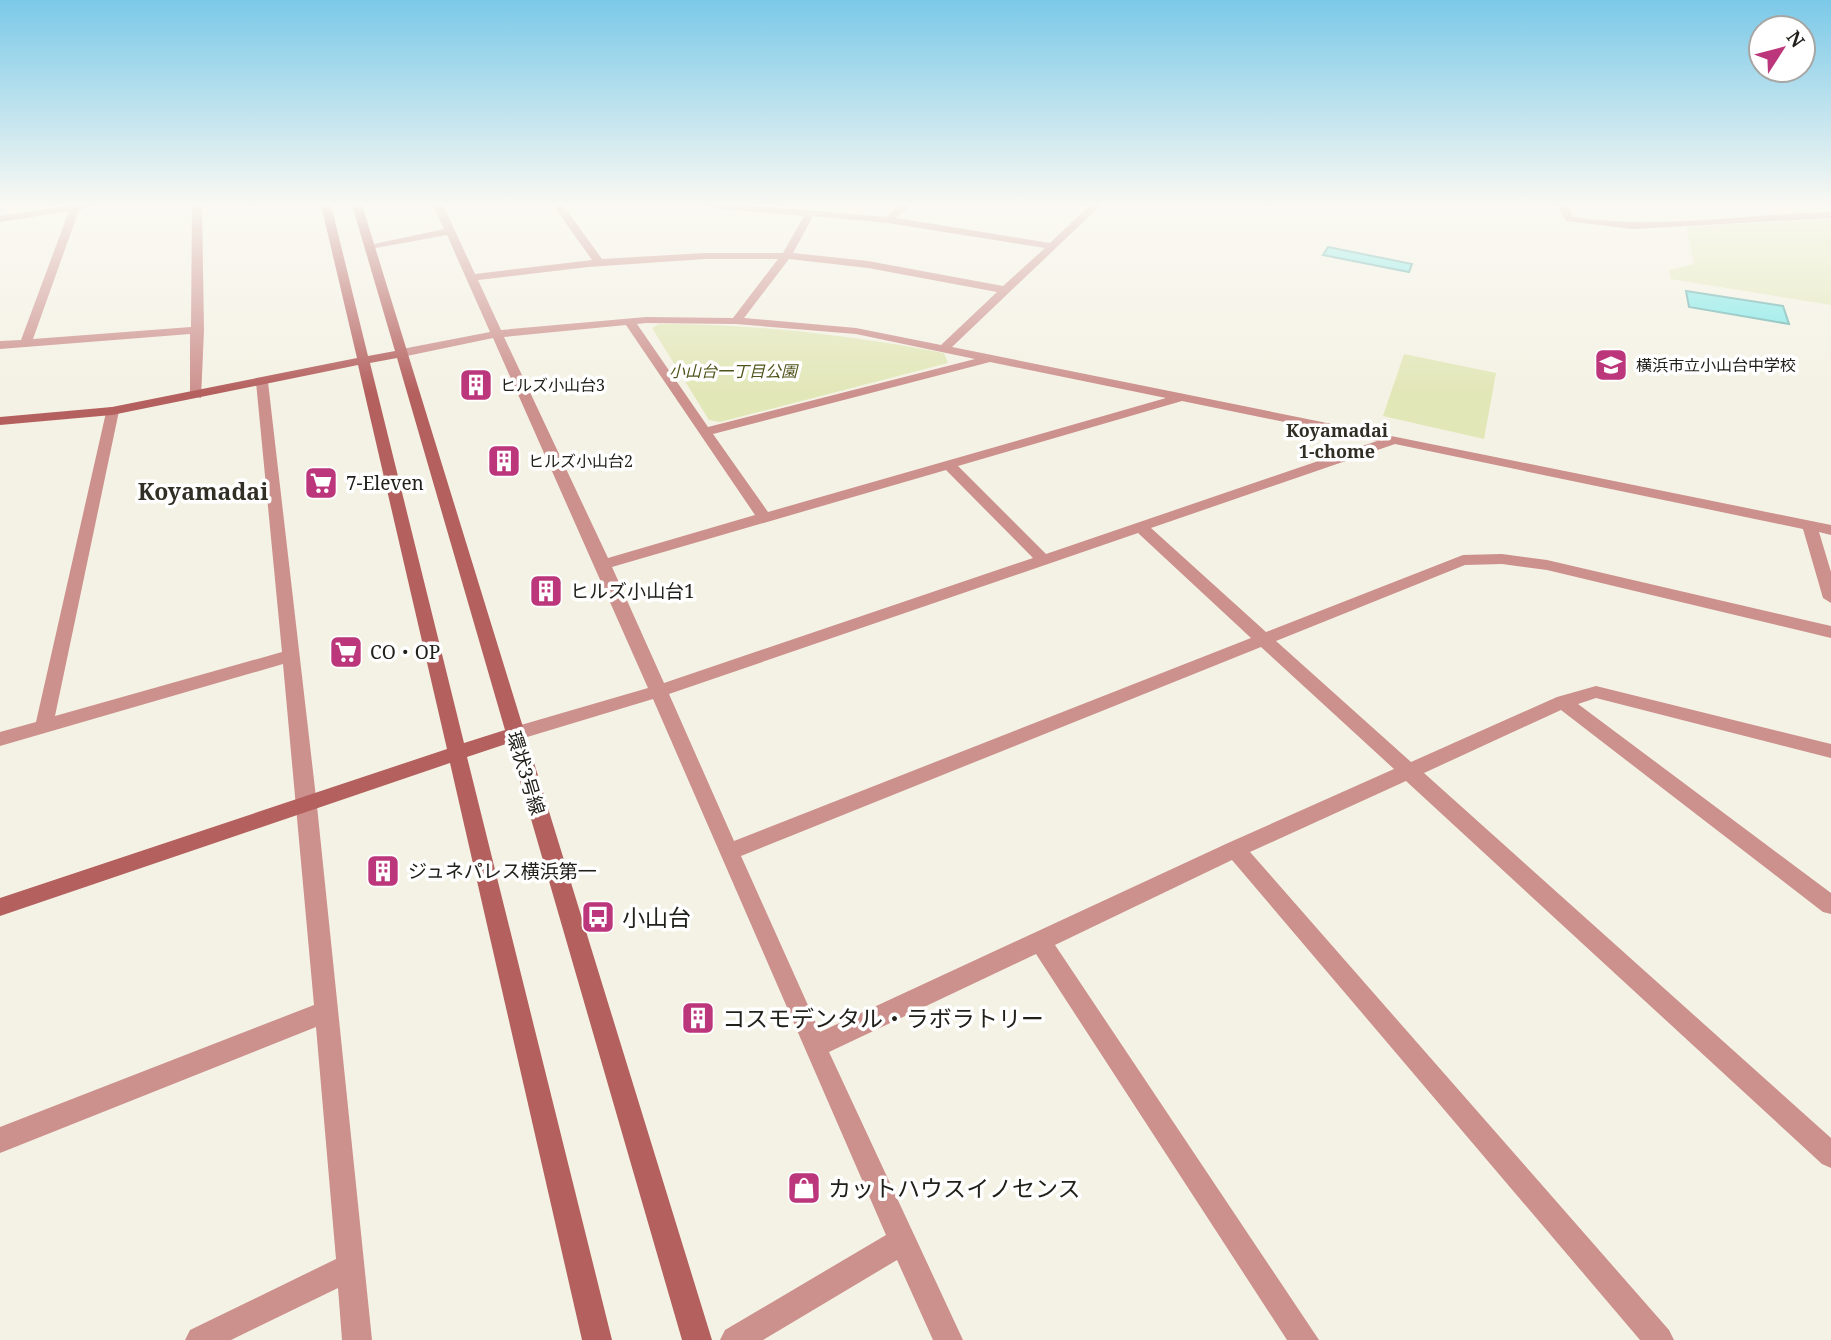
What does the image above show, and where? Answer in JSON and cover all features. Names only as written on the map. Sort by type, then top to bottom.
[{"type":"street","points":[[26,343],[53,268]]},
{"type":"street","points":[[196,396],[198,268]]},
{"type":"street","points":[[340,268],[597,1340]]},
{"type":"street","name":"環状3号線","points":[[376,268],[696,1340]]},
{"type":"street","points":[[466,268],[603,564],[731,851],[814,1047],[948,1340]]},
{"type":"street","points":[[470,278],[544,268]]},
{"type":"street","points":[[736,321],[777,268]]},
{"type":"street","points":[[879,268],[1006,290]]},
{"type":"street","points":[[944,348],[1030,268]]},
{"type":"street","points":[[629,321],[763,516]]},
{"type":"street","points":[[0,421],[112,411],[496,334],[629,321],[736,321],[856,331],[1831,530]]},
{"type":"street","points":[[0,345],[198,330]]},
{"type":"street","points":[[707,431],[991,358]]},
{"type":"street","points":[[262,382],[307,806],[357,1340]]},
{"type":"street","points":[[603,564],[1180,398]]},
{"type":"street","points":[[44,727],[112,411]]},
{"type":"street","points":[[0,906],[307,806],[514,734],[659,691],[1394,440]]},
{"type":"street","points":[[948,464],[1043,559]]},
{"type":"street","points":[[1809,525],[1831,598]]},
{"type":"street","points":[[1140,527],[1831,1155]]},
{"type":"street","points":[[731,851],[1463,561],[1502,559],[1547,565],[1831,632]]},
{"type":"street","points":[[0,739],[289,656]]},
{"type":"street","points":[[814,1047],[1409,770],[1563,702],[1596,692],[1831,751]]},
{"type":"street","points":[[1563,702],[1831,905]]},
{"type":"street","points":[[1235,849],[1659,1340]]},
{"type":"street","points":[[1040,941],[1304,1340]]},
{"type":"street","points":[[0,1140],[325,1012]]},
{"type":"street","points":[[734,1340],[903,1241]]},
{"type":"street","points":[[200,1340],[350,1267]]},
{"type":"green space","points":[[1679,268],[1831,268],[1831,305],[1671,279],[1669,270]]},
{"type":"green space","name":"小山台一丁目公園","points":[[659,324],[767,328],[838,336],[944,353],[948,363],[720,422],[709,420],[652,328]]},
{"type":"green space","points":[[1404,354],[1496,373],[1484,439],[1383,416]]},
{"type":"water","points":[[1386,268],[1411,268],[1409,272]]},
{"type":"water","points":[[1686,291],[1783,306],[1789,324],[1689,307]]},
{"type":"place","name":"横浜市立小山台中学校","points":[[1611,365]]},
{"type":"place","name":"ヒルズ小山台3","points":[[476,385]]},
{"type":"place","name":"ヒルズ小山台2","points":[[504,461]]},
{"type":"place","name":"7-Eleven","points":[[321,483]]},
{"type":"place","name":"ヒルズ小山台1","points":[[546,591]]},
{"type":"place","name":"CO・OP","points":[[346,652]]},
{"type":"place","name":"ジュネパレス横浜第一","points":[[383,871]]},
{"type":"place","name":"小山台","points":[[598,917]]},
{"type":"place","name":"コスモデンタル・ラボラトリー","points":[[698,1018]]},
{"type":"place","name":"カットハウスイノセンス","points":[[804,1188]]},
{"type":"district","name":"Koyamadai 1-chome","points":[[1337,440]]},
{"type":"district","name":"Koyamadai","points":[[203,491]]}]
